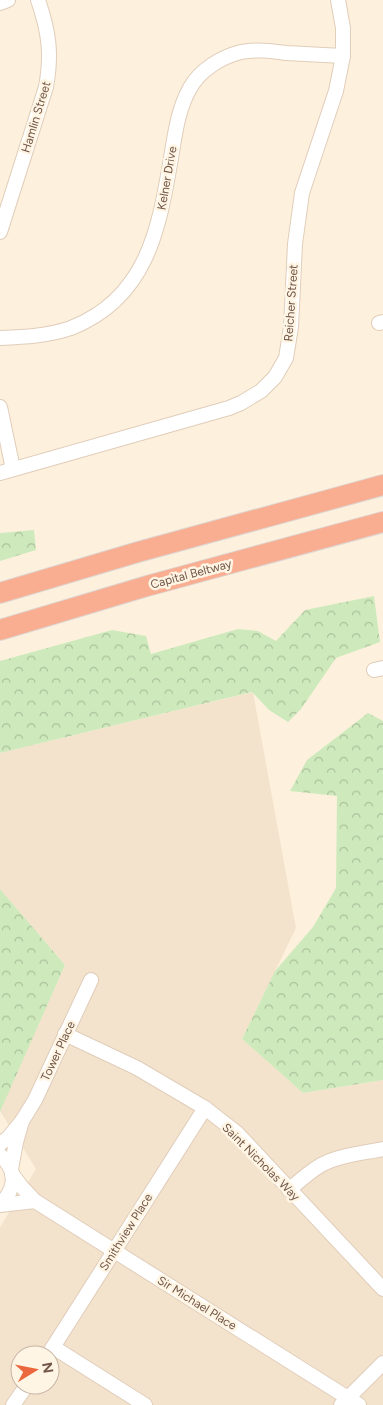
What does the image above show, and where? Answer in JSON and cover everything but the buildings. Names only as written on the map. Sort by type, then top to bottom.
[{"type":"highway","points":[[0,593],[138,552],[383,485]]},
{"type":"highway","name":"Capital Beltway","points":[[0,630],[147,586],[383,522]]},
{"type":"street","points":[[0,2],[8,0]]},
{"type":"street","name":"Hamlin Street","points":[[0,232],[46,87],[49,72],[49,40],[38,0]]},
{"type":"street","name":"Reicher Street","points":[[7,471],[228,408],[241,403],[261,391],[275,377],[286,358],[290,338],[295,244],[302,193],[336,91],[343,56],[343,28],[338,0]]},
{"type":"street","name":"Kelner Drive","points":[[0,338],[38,336],[71,328],[112,303],[130,283],[145,261],[155,236],[166,190],[174,138],[183,103],[195,80],[208,68],[228,57],[251,51],[266,50],[343,56]]},
{"type":"street","points":[[0,407],[7,471]]},
{"type":"street","name":"Tower Place","points":[[0,1144],[8,1138],[22,1121],[35,1100],[91,980]]},
{"type":"street","name":"Saint Nicholas Way","points":[[65,1034],[137,1068],[205,1108],[237,1134],[383,1289]]},
{"type":"street","name":"Smithview Place","points":[[54,1345],[205,1108]]},
{"type":"street","name":"Tower Place","points":[[0,1205],[10,1195],[16,1142],[22,1121]]},
{"type":"street","points":[[289,1190],[322,1164],[383,1149]]},
{"type":"street","name":"Sir Michael Place","points":[[0,1155],[8,1163],[21,1186],[35,1201],[350,1403]]},
{"type":"street","points":[[0,1205],[35,1201]]},
{"type":"street","points":[[60,1357],[145,1405]]},
{"type":"street","points":[[350,1403],[383,1363]]},
{"type":"shaded area","points":[[253,692],[296,928],[242,1039],[303,1093],[383,1080],[383,1405],[0,1405],[0,1227],[36,1169],[0,1111],[65,965],[0,889],[0,753]]},
{"type":"green space","points":[[34,530],[36,550],[0,561],[0,533]]},
{"type":"green space","points":[[374,596],[380,642],[336,658],[301,709],[288,722],[269,710],[252,692],[0,753],[0,661],[112,630],[146,636],[151,654],[238,629],[258,631],[276,641],[305,610]]},
{"type":"green space","points":[[368,713],[383,721],[383,1080],[303,1093],[242,1039],[275,971],[313,927],[336,888],[337,796],[290,791],[307,760]]},
{"type":"green space","points":[[0,889],[65,965],[0,1112]]}]
